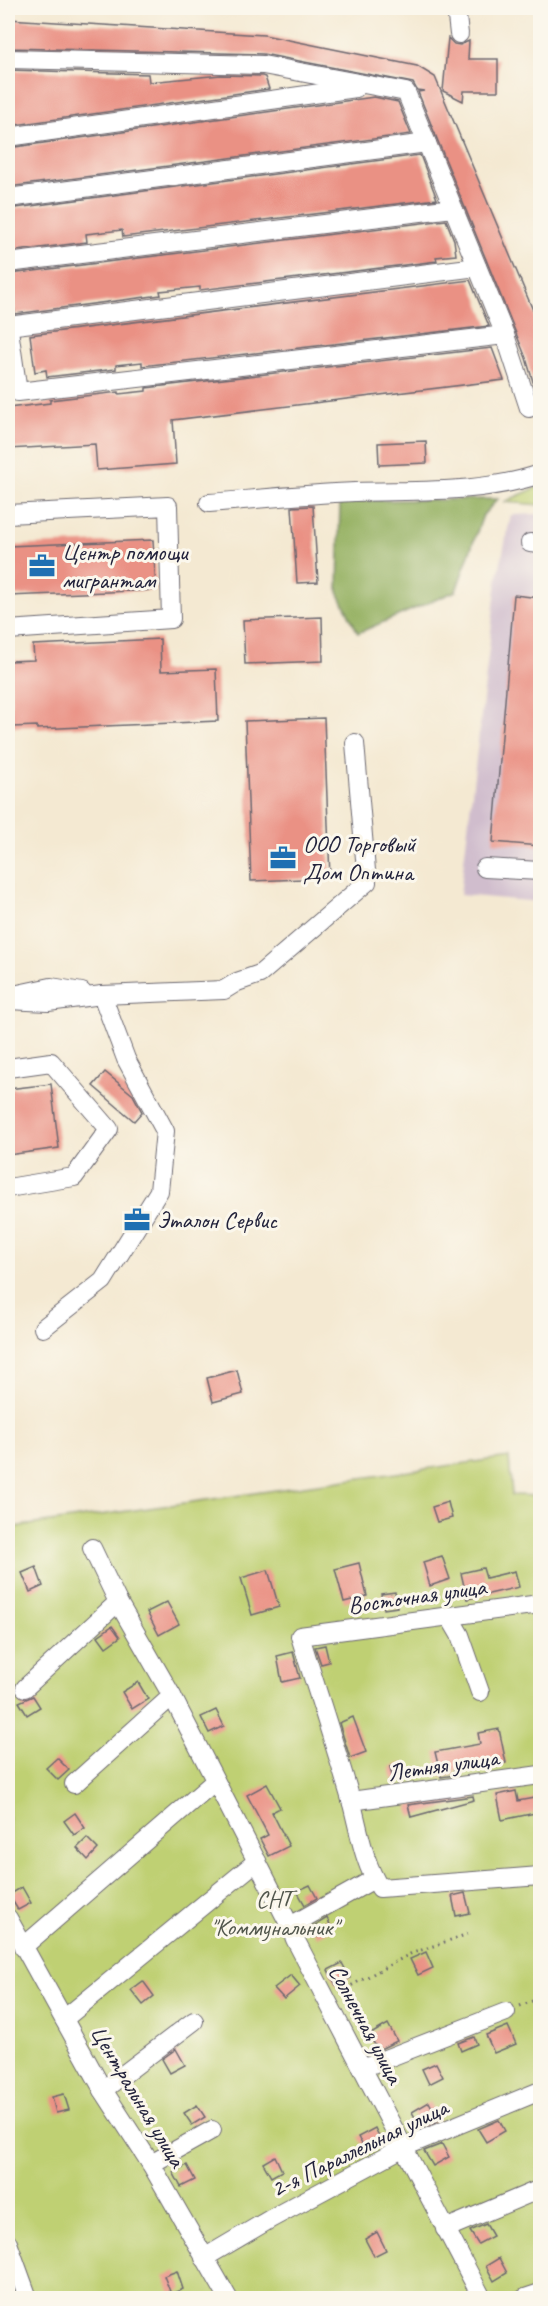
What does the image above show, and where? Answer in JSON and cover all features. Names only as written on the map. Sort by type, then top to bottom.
[{"type":"street","points":[[456,8],[459,34]]},
{"type":"street","points":[[8,59],[263,66],[406,92],[505,335],[529,408]]},
{"type":"street","points":[[8,136],[373,86]]},
{"type":"street","points":[[8,198],[427,143]]},
{"type":"street","points":[[8,263],[453,208]]},
{"type":"street","points":[[477,267],[8,324],[18,392],[505,335]]},
{"type":"street","points":[[209,503],[322,493],[464,488],[522,480],[540,474]]},
{"type":"street","points":[[8,514],[168,506],[171,619],[8,630]]},
{"type":"street","points":[[8,998],[51,987],[102,995],[224,990],[237,982],[260,974],[367,882],[355,743]]},
{"type":"street","points":[[485,868],[540,871]]},
{"type":"street","points":[[43,1328],[103,1281],[159,1191],[165,1131],[126,1059],[102,995]]},
{"type":"street","points":[[8,1068],[51,1062],[109,1129],[74,1177],[8,1188]]},
{"type":"street","name":"Солнечная улица","points":[[92,1548],[118,1602],[172,1696],[295,1939],[482,2298]]},
{"type":"street","points":[[25,1688],[118,1602]]},
{"type":"street","name":"Восточная улица","points":[[351,1802],[300,1636],[540,1604]]},
{"type":"street","points":[[449,1616],[460,1635],[480,1692]]},
{"type":"street","points":[[74,1784],[172,1696]]},
{"type":"street","name":"Летняя улица","points":[[351,1802],[540,1775]]},
{"type":"street","points":[[24,1947],[215,1781]]},
{"type":"street","points":[[351,1802],[374,1879],[380,1888],[540,1876]]},
{"type":"street","points":[[64,2019],[257,1861]]},
{"type":"street","points":[[290,1926],[374,1879]]},
{"type":"street","name":"Центральная улица","points":[[8,1918],[103,2090],[151,2164],[228,2298]]},
{"type":"street","points":[[362,2068],[506,2012]]},
{"type":"street","points":[[103,2090],[194,2020]]},
{"type":"street","name":"2-я Параллельная улица","points":[[204,2258],[272,2218],[404,2147],[540,2091]]},
{"type":"street","points":[[151,2164],[212,2130]]},
{"type":"street","points":[[445,2229],[540,2189]]},
{"type":"street","points":[[8,2243],[28,2298]]},
{"type":"street","points":[[525,2298],[540,2292]]},
{"type":"path","points":[[326,1999],[410,1954],[468,1934]]},
{"type":"shaded area","points":[[540,514],[540,902],[460,895],[497,580],[511,515]]},
{"type":"green space","points":[[540,486],[540,505],[504,502]]},
{"type":"green space","points":[[498,499],[483,515],[456,591],[358,633],[338,592],[340,501]]},
{"type":"green space","name":"СНТ \"Коммунальник\"","points":[[509,1457],[512,1495],[540,1496],[540,2298],[8,2298],[8,1528]]},
{"type":"building","points":[[8,19],[264,35],[417,66],[435,77],[540,327],[540,395],[537,395],[526,358],[418,92],[424,91],[417,90],[413,83],[263,54],[8,48]]},
{"type":"building","points":[[448,38],[454,44],[460,45],[469,41],[468,59],[498,59],[498,91],[464,91],[463,101],[443,91]]},
{"type":"building","points":[[8,70],[148,74],[149,82],[221,75],[262,76],[265,77],[269,89],[8,126]]},
{"type":"building","points":[[374,97],[398,102],[411,134],[8,187],[8,148]]},
{"type":"building","points":[[420,155],[437,199],[123,237],[122,230],[86,234],[87,242],[8,252],[8,209]]},
{"type":"building","points":[[446,220],[454,240],[456,255],[436,257],[437,261],[200,290],[200,287],[160,291],[161,295],[15,314],[10,274]]},
{"type":"building","points":[[470,280],[489,326],[142,366],[142,362],[116,365],[116,369],[47,377],[46,370],[35,372],[30,335]]},
{"type":"building","points":[[492,348],[504,380],[173,420],[176,464],[97,470],[95,444],[8,449],[8,408],[50,403],[50,400],[146,391],[146,388]]},
{"type":"building","points":[[426,441],[427,463],[379,465],[378,443]]},
{"type":"building","points":[[313,506],[318,582],[297,583],[292,507]]},
{"type":"building","points":[[153,540],[156,590],[8,596],[8,546]]},
{"type":"building","points":[[514,595],[540,598],[540,846],[493,842]]},
{"type":"building","points":[[322,617],[323,661],[245,664],[243,620]]},
{"type":"building","points":[[160,639],[161,671],[216,669],[218,721],[37,729],[37,726],[12,727],[9,661],[34,660],[33,645]]},
{"type":"building","points":[[324,718],[330,878],[251,881],[245,721]]},
{"type":"building","points":[[105,1072],[133,1095],[142,1112],[134,1121],[93,1086]]},
{"type":"building","points":[[51,1084],[59,1148],[8,1155],[8,1089]]},
{"type":"building","points":[[237,1370],[243,1394],[213,1402],[207,1378]]},
{"type":"building","points":[[448,1502],[452,1518],[437,1522],[432,1507]]},
{"type":"building","points":[[442,1556],[450,1579],[430,1586],[423,1562]]},
{"type":"building","points":[[359,1563],[367,1596],[344,1602],[335,1569]]},
{"type":"building","points":[[36,1567],[43,1586],[30,1592],[22,1573]]},
{"type":"building","points":[[483,1568],[486,1578],[515,1571],[519,1587],[467,1599],[461,1573]]},
{"type":"building","points":[[268,1570],[279,1607],[252,1615],[241,1578]]},
{"type":"building","points":[[395,1592],[397,1607],[384,1609],[381,1594]]},
{"type":"building","points":[[167,1602],[179,1624],[159,1635],[147,1612]]},
{"type":"building","points":[[112,1626],[120,1637],[106,1647],[98,1636]]},
{"type":"building","points":[[325,1645],[329,1662],[321,1664],[315,1647]]},
{"type":"building","points":[[293,1652],[300,1678],[282,1682],[277,1656]]},
{"type":"building","points":[[138,1682],[148,1699],[132,1709],[122,1692]]},
{"type":"building","points":[[33,1696],[40,1707],[27,1715],[19,1702]]},
{"type":"building","points":[[216,1710],[224,1726],[209,1733],[201,1717]]},
{"type":"building","points":[[353,1717],[366,1752],[350,1758],[339,1723]]},
{"type":"building","points":[[499,1729],[506,1763],[454,1771],[455,1775],[441,1777],[435,1752],[480,1744],[478,1733]]},
{"type":"building","points":[[57,1758],[69,1770],[58,1780],[46,1768]]},
{"type":"building","points":[[404,1763],[407,1777],[393,1780],[390,1767]]},
{"type":"building","points":[[267,1784],[280,1808],[272,1812],[289,1846],[269,1856],[260,1839],[268,1835],[247,1795]]},
{"type":"building","points":[[516,1791],[518,1801],[540,1797],[540,1812],[502,1820],[497,1795]]},
{"type":"building","points":[[473,1796],[474,1800],[411,1817],[408,1805]]},
{"type":"building","points":[[75,1813],[85,1828],[74,1835],[64,1821]]},
{"type":"building","points":[[87,1838],[98,1849],[88,1860],[77,1848]]},
{"type":"building","points":[[310,1885],[317,1898],[305,1905],[297,1891]]},
{"type":"building","points":[[22,1887],[31,1903],[18,1910],[9,1895]]},
{"type":"building","points":[[465,1893],[470,1913],[456,1916],[452,1896]]},
{"type":"building","points":[[327,1918],[332,1929],[317,1937],[312,1927]]},
{"type":"building","points":[[426,1952],[433,1968],[418,1975],[410,1959]]},
{"type":"building","points":[[342,1963],[350,1978],[336,1985],[328,1970]]},
{"type":"building","points":[[291,1975],[300,1986],[284,1999],[274,1988]]},
{"type":"building","points":[[143,1981],[154,1996],[143,2005],[131,1990]]},
{"type":"building","points":[[388,2024],[397,2041],[378,2050],[369,2035]]},
{"type":"building","points":[[508,2026],[516,2044],[494,2053],[486,2035]]},
{"type":"building","points":[[474,2037],[477,2044],[461,2051],[458,2043]]},
{"type":"building","points":[[176,2049],[185,2065],[170,2073],[162,2059]]},
{"type":"building","points":[[436,2063],[443,2077],[429,2084],[422,2069]]},
{"type":"building","points":[[64,2094],[69,2110],[56,2113],[52,2097]]},
{"type":"building","points":[[429,2102],[439,2120],[421,2128],[412,2112]]},
{"type":"building","points":[[197,2105],[205,2117],[192,2125],[184,2113]]},
{"type":"building","points":[[499,2120],[505,2131],[486,2142],[478,2129]]},
{"type":"building","points":[[375,2128],[382,2142],[366,2151],[358,2137]]},
{"type":"building","points":[[442,2144],[449,2157],[433,2166],[424,2151]]},
{"type":"building","points":[[275,2156],[282,2171],[271,2177],[263,2163]]},
{"type":"building","points":[[187,2165],[195,2180],[181,2187],[173,2172]]},
{"type":"building","points":[[486,2224],[493,2236],[478,2244],[470,2231]]},
{"type":"building","points":[[377,2232],[386,2250],[374,2256],[365,2239]]},
{"type":"building","points":[[499,2258],[507,2273],[494,2281],[486,2266]]},
{"type":"building","points":[[177,2271],[183,2289],[171,2294],[164,2276]]},
{"type":"place","name":"Центр помощи мигрантам","points":[[42,566]]},
{"type":"place","name":"ООО Торговый Дом Оптина","points":[[283,858]]},
{"type":"place","name":"Эталон Сервис","points":[[137,1220]]}]
